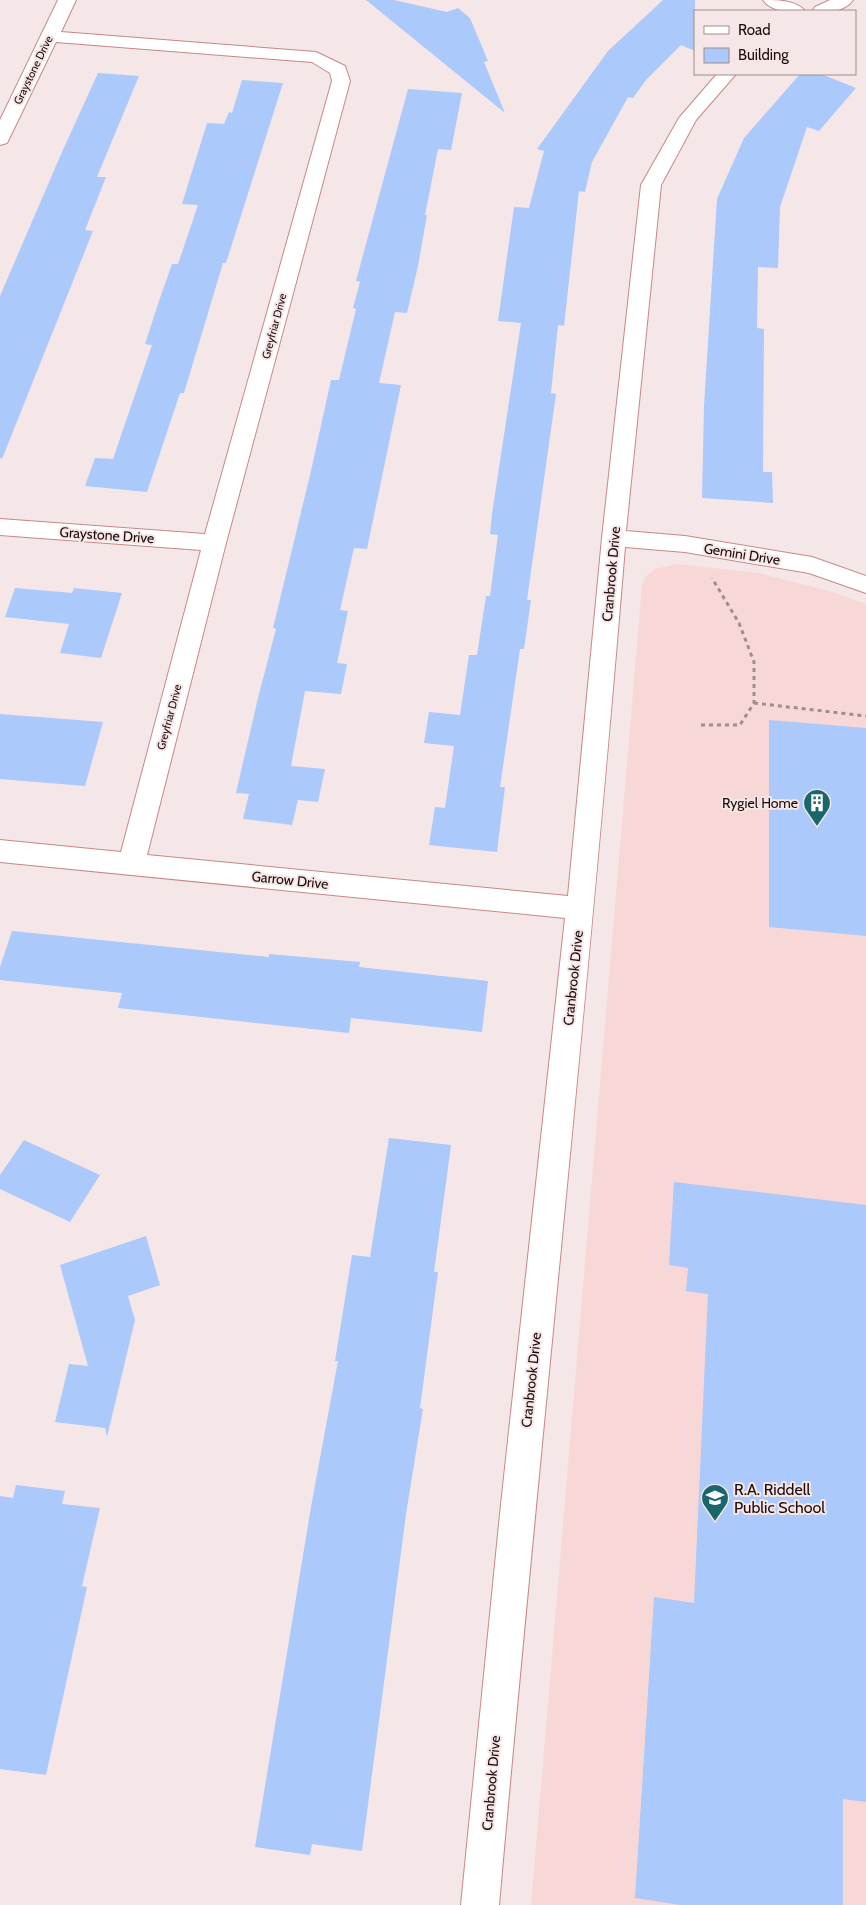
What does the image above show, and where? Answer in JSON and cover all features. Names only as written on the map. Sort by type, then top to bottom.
[{"type":"street","name":"Graystone Drive","points":[[0,139],[67,0]]},
{"type":"street","points":[[772,0],[794,10]]},
{"type":"street","points":[[823,10],[844,0]]},
{"type":"street","name":"Greyfriar Drive","points":[[50,36],[316,57],[338,70],[341,81],[214,543],[131,865]]},
{"type":"street","name":"Cranbrook Drive","points":[[480,1905],[517,1513],[580,908],[614,538],[651,185],[688,118],[726,75]]},
{"type":"street","name":"Graystone Drive","points":[[0,527],[214,543]]},
{"type":"street","name":"Gemini Drive","points":[[614,538],[685,544],[812,565],[866,586]]},
{"type":"street","name":"Garrow Drive","points":[[0,851],[580,908]]},
{"type":"path","points":[[685,544],[709,573],[739,624],[754,662],[754,703],[740,725],[701,725]]},
{"type":"path","points":[[754,703],[866,716]]},
{"type":"shaded area","name":"R.A. Riddell Public School","points":[[677,564],[759,573],[833,592],[866,604],[866,1905],[531,1905],[642,584],[646,576],[655,569]]},
{"type":"building","points":[[366,0],[394,0],[447,12],[458,8],[470,18],[488,61],[484,62],[505,113]]},
{"type":"building","points":[[663,0],[695,0],[694,51],[681,45],[646,80],[633,98],[628,97],[592,162],[585,192],[579,191],[564,326],[558,325],[551,393],[556,394],[527,600],[531,600],[524,649],[520,649],[500,787],[505,787],[497,852],[429,845],[435,807],[445,808],[454,746],[424,743],[429,712],[460,715],[469,655],[477,655],[486,596],[490,596],[498,535],[490,534],[492,514],[521,323],[498,321],[514,207],[529,208],[544,151],[537,149],[608,51]]},
{"type":"building","points":[[98,73],[139,76],[97,177],[106,177],[85,230],[93,231],[2,459],[0,458],[0,296]]},
{"type":"building","points":[[799,75],[824,75],[856,88],[819,131],[807,127],[780,207],[778,268],[758,267],[757,328],[764,329],[763,472],[772,472],[773,503],[702,498],[704,406],[717,199],[744,138]]},
{"type":"building","points":[[242,80],[283,83],[226,263],[223,263],[184,393],[180,393],[147,492],[85,486],[95,458],[113,459],[152,345],[145,344],[159,301],[172,264],[178,264],[198,205],[182,204],[207,123],[224,124],[229,112],[232,113]]},
{"type":"building","points":[[408,89],[462,93],[451,150],[438,149],[425,215],[427,215],[418,266],[407,313],[395,312],[379,383],[401,385],[367,549],[354,548],[340,610],[348,611],[337,663],[347,664],[341,694],[305,691],[291,766],[325,769],[318,802],[298,800],[292,825],[243,819],[249,794],[236,793],[276,629],[273,628],[331,380],[339,380],[356,309],[353,308],[360,282],[356,281]]},
{"type":"building","points":[[15,588],[72,593],[74,588],[122,593],[101,658],[60,653],[69,624],[5,617]]},
{"type":"building","points":[[0,714],[103,722],[85,786],[0,779]]},
{"type":"building","name":"Rygiel Home","points":[[769,720],[866,728],[866,936],[769,927]]},
{"type":"building","points":[[12,931],[269,957],[269,954],[360,962],[359,967],[488,981],[482,1032],[351,1018],[349,1033],[118,1008],[122,993],[0,980],[0,967]]},
{"type":"building","points":[[389,1138],[451,1145],[434,1272],[438,1272],[420,1408],[423,1409],[406,1514],[362,1851],[312,1844],[310,1855],[255,1847],[311,1507],[338,1361],[335,1361],[352,1255],[370,1257]]},
{"type":"building","points":[[24,1140],[100,1175],[70,1222],[0,1189],[0,1175]]},
{"type":"building","points":[[674,1182],[866,1205],[866,1802],[843,1799],[843,1905],[680,1905],[635,1898],[654,1597],[694,1603],[708,1294],[686,1291],[688,1268],[669,1265]]},
{"type":"building","points":[[146,1236],[160,1285],[128,1296],[135,1320],[107,1437],[105,1428],[55,1422],[69,1364],[88,1366],[60,1265]]},
{"type":"building","points":[[16,1485],[65,1491],[62,1504],[100,1508],[82,1586],[87,1587],[46,1775],[0,1769],[0,1496],[13,1498]]},
{"type":"place","name":"Rygiel Home","points":[[817,827]]},
{"type":"place","name":"R.A. Riddell Public School","points":[[715,1522]]}]
